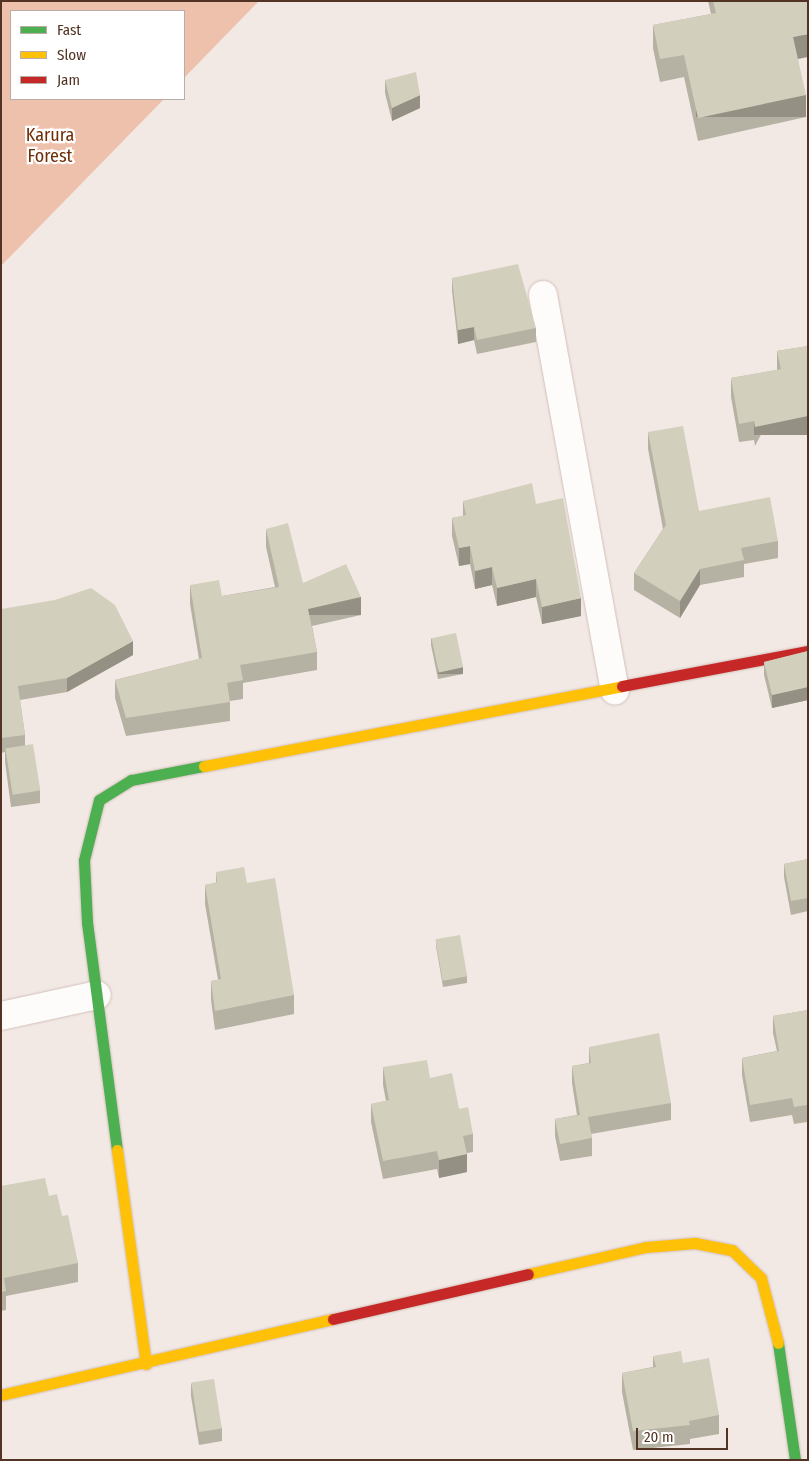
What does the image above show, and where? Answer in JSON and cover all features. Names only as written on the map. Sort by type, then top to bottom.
[{"type":"street","points":[[543,295],[615,690]]},
{"type":"street","points":[[146,1364],[97,995],[84,860],[99,800],[131,780],[615,690],[808,651]]},
{"type":"street","points":[[1,1016],[97,995]]},
{"type":"street","points":[[1,1395],[146,1364],[646,1247],[720,1247],[743,1257],[761,1278],[778,1340],[794,1460]]},
{"type":"green space","name":"Karura Forest","points":[[1,1],[259,1],[185,77],[185,10],[10,10],[10,100],[163,100],[1,266]]},
{"type":"building","points":[[713,1],[808,1],[808,34],[793,37],[806,95],[698,118],[684,55],[660,59],[653,25],[716,13]]},
{"type":"building","points":[[416,72],[420,95],[392,108],[385,80]]},
{"type":"building","points":[[518,264],[536,328],[477,340],[474,327],[458,330],[452,278]]},
{"type":"building","points":[[808,346],[808,416],[755,427],[754,421],[739,424],[731,378],[781,369],[777,351]]},
{"type":"building","points":[[683,426],[699,511],[770,497],[778,541],[741,548],[744,560],[700,569],[680,601],[634,573],[666,525],[648,432]]},
{"type":"building","points":[[532,483],[536,504],[563,498],[581,598],[542,607],[536,579],[497,588],[492,567],[475,571],[470,546],[459,548],[452,518],[466,515],[463,501]]},
{"type":"building","points":[[288,523],[303,583],[346,564],[361,597],[308,609],[317,652],[240,665],[243,680],[227,683],[230,702],[126,718],[115,680],[202,658],[190,585],[219,580],[222,596],[279,587],[266,529]]},
{"type":"building","points":[[91,588],[115,605],[133,641],[67,678],[18,686],[25,735],[1,738],[1,609],[55,600]]},
{"type":"building","points":[[456,633],[463,667],[439,672],[432,638]]},
{"type":"building","points":[[808,651],[808,687],[772,695],[764,662]]},
{"type":"building","points":[[33,744],[40,790],[13,795],[5,748]]},
{"type":"building","points":[[808,859],[808,898],[791,901],[784,864]]},
{"type":"building","points":[[244,867],[247,883],[275,878],[294,995],[215,1011],[211,981],[221,979],[205,885],[217,882],[216,872]]},
{"type":"building","points":[[460,935],[467,976],[443,981],[435,939]]},
{"type":"building","points":[[808,1010],[808,1110],[807,1105],[794,1107],[792,1098],[750,1105],[742,1058],[779,1051],[773,1016]]},
{"type":"building","points":[[659,1033],[671,1103],[588,1117],[592,1138],[560,1144],[555,1119],[580,1115],[572,1066],[591,1063],[589,1047]]},
{"type":"building","points":[[427,1060],[430,1078],[452,1073],[459,1109],[468,1107],[473,1134],[463,1136],[467,1154],[439,1160],[437,1151],[383,1161],[371,1104],[389,1100],[383,1067]]},
{"type":"building","points":[[45,1178],[49,1196],[57,1194],[62,1216],[68,1215],[78,1263],[4,1278],[6,1291],[1,1292],[1,1186]]},
{"type":"building","points":[[681,1351],[683,1363],[709,1358],[719,1415],[689,1421],[690,1425],[633,1431],[622,1373],[656,1367],[653,1356]]},
{"type":"building","points":[[214,1379],[222,1428],[199,1432],[191,1383]]},
{"type":"traffic: fast","points":[[117,1150],[87,922],[84,860],[99,800],[131,780],[204,766]]},
{"type":"traffic: fast","points":[[778,1343],[795,1460]]},
{"type":"traffic: slow","points":[[204,766],[622,686]]},
{"type":"traffic: slow","points":[[117,1150],[146,1364]]},
{"type":"traffic: slow","points":[[528,1274],[646,1247],[695,1243],[732,1250],[761,1278],[778,1343]]},
{"type":"traffic: slow","points":[[1,1395],[333,1319]]},
{"type":"traffic: jam","points":[[622,686],[808,651]]},
{"type":"traffic: jam","points":[[333,1319],[528,1274]]}]
